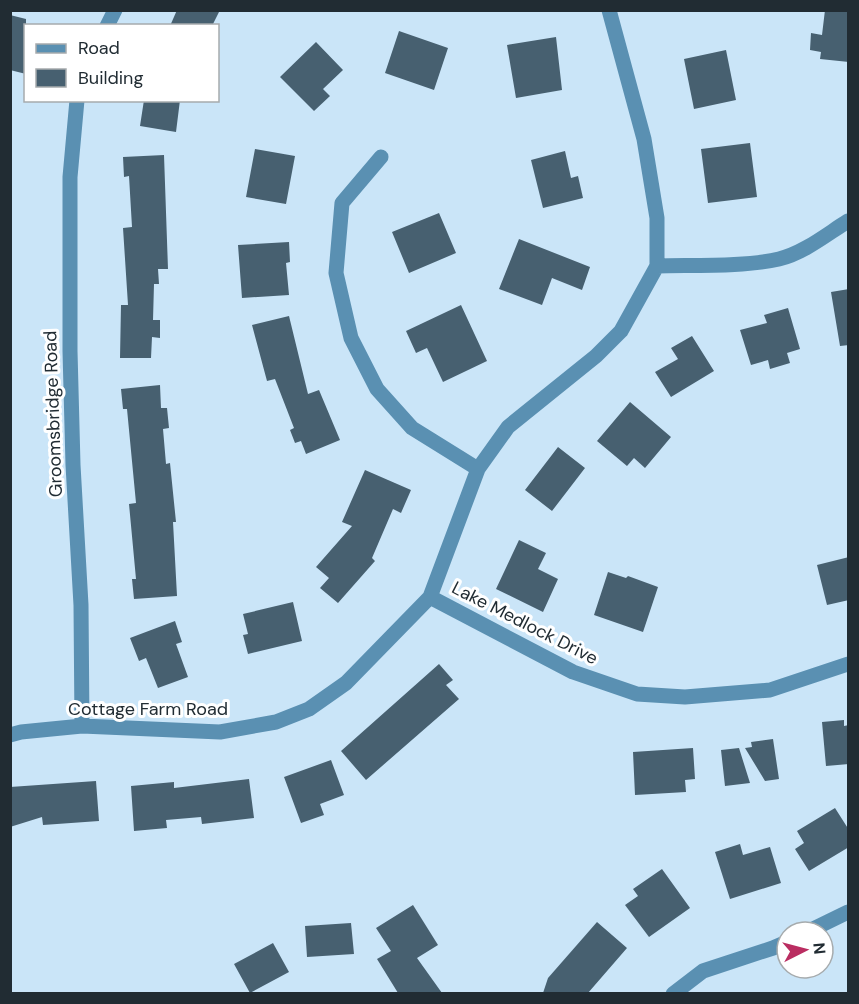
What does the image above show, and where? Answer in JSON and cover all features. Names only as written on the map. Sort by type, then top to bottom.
[{"type":"street","points":[[108,24],[115,10]]},
{"type":"street","name":"Cottage Farm Road","points":[[10,735],[82,726],[220,732],[276,722],[309,709],[346,683],[430,597],[478,469],[507,427],[596,356],[621,331],[657,266],[657,218],[644,139],[609,10]]},
{"type":"street","name":"Groomsbridge Road","points":[[78,102],[70,177],[70,351],[73,465],[81,605],[82,726]]},
{"type":"street","points":[[381,157],[342,203],[336,273],[351,338],[377,389],[412,429],[478,469]]},
{"type":"street","points":[[657,266],[780,259],[804,248],[849,221]]},
{"type":"street","name":"Lake Medlock Drive","points":[[430,597],[573,672],[637,694],[685,697],[770,690],[849,664]]},
{"type":"street","points":[[832,920],[849,912]]},
{"type":"street","points":[[673,993],[703,971],[775,947]]},
{"type":"building","points":[[177,10],[220,10],[213,24],[171,24]]},
{"type":"building","points":[[825,10],[849,10],[849,62],[820,59],[821,52],[810,50],[811,33],[822,35]]},
{"type":"building","points":[[10,15],[26,19],[26,24],[24,24],[24,74],[10,70]]},
{"type":"building","points":[[399,31],[448,48],[434,90],[385,73]]},
{"type":"building","points":[[556,37],[562,90],[516,98],[507,45]]},
{"type":"building","points":[[316,42],[343,70],[323,89],[330,96],[314,111],[280,77]]},
{"type":"building","points":[[726,50],[736,100],[694,109],[684,59]]},
{"type":"building","points":[[144,102],[180,102],[176,132],[140,126]]},
{"type":"building","points":[[750,143],[757,197],[708,203],[701,149]]},
{"type":"building","points":[[255,149],[295,156],[286,204],[246,197]]},
{"type":"building","points":[[565,151],[571,178],[578,176],[583,198],[543,208],[531,160]]},
{"type":"building","points":[[164,155],[168,269],[158,269],[159,284],[154,284],[153,320],[160,320],[160,338],[152,337],[151,358],[120,358],[121,305],[128,305],[123,228],[132,227],[129,176],[124,177],[123,157]]},
{"type":"building","points":[[439,213],[456,253],[409,273],[392,232]]},
{"type":"building","points":[[519,239],[590,267],[582,290],[552,278],[542,305],[499,289]]},
{"type":"building","points":[[289,242],[290,262],[286,263],[289,295],[242,298],[238,245]]},
{"type":"building","points":[[849,289],[849,345],[840,346],[831,292]]},
{"type":"building","points":[[461,305],[487,361],[443,382],[427,348],[416,353],[406,331]]},
{"type":"building","points":[[788,308],[800,349],[787,353],[790,363],[770,369],[768,360],[751,365],[740,330],[767,323],[764,315]]},
{"type":"building","points":[[289,316],[308,394],[319,390],[340,440],[306,454],[301,441],[295,443],[290,430],[294,428],[275,379],[267,381],[252,325]]},
{"type":"building","points":[[692,336],[714,371],[671,397],[655,372],[678,359],[671,348]]},
{"type":"building","points":[[160,385],[161,408],[167,408],[169,428],[163,429],[166,464],[170,463],[176,522],[173,522],[177,596],[134,599],[132,579],[136,579],[129,504],[136,503],[127,409],[123,409],[121,389]]},
{"type":"building","points":[[630,402],[671,437],[645,468],[634,458],[627,466],[597,441]]},
{"type":"building","points":[[558,447],[585,468],[552,511],[525,490]]},
{"type":"building","points":[[365,470],[411,490],[401,513],[393,509],[372,558],[375,561],[338,603],[320,588],[329,578],[316,567],[352,526],[342,522]]},
{"type":"building","points":[[519,540],[546,553],[538,569],[558,579],[543,612],[496,589]]},
{"type":"building","points":[[849,557],[849,600],[827,605],[817,565]]},
{"type":"building","points":[[608,572],[626,578],[628,576],[658,587],[643,632],[594,615]]},
{"type":"building","points":[[293,602],[302,641],[248,654],[243,635],[248,634],[243,614]]},
{"type":"building","points":[[175,621],[182,642],[176,644],[188,677],[158,688],[146,658],[139,661],[130,638]]},
{"type":"building","points":[[439,664],[453,680],[446,685],[459,699],[366,780],[341,751]]},
{"type":"building","points":[[844,720],[844,726],[849,725],[849,764],[826,766],[822,722]]},
{"type":"building","points":[[773,739],[779,779],[765,781],[745,748],[752,747],[751,742]]},
{"type":"building","points":[[693,748],[695,779],[685,780],[686,792],[635,795],[633,752]]},
{"type":"building","points":[[739,748],[750,783],[725,786],[721,750]]},
{"type":"building","points":[[331,760],[344,795],[320,804],[324,815],[301,823],[284,777]]},
{"type":"building","points":[[249,779],[254,818],[202,824],[201,817],[166,820],[167,828],[134,831],[131,786],[174,782],[174,788]]},
{"type":"building","points":[[96,781],[99,821],[43,825],[42,817],[10,827],[10,787]]},
{"type":"building","points":[[835,808],[849,830],[849,847],[809,871],[795,849],[804,843],[797,831]]},
{"type":"building","points":[[740,844],[743,855],[770,847],[781,883],[730,899],[715,852]]},
{"type":"building","points":[[662,869],[690,908],[649,937],[625,905],[638,896],[633,889]]},
{"type":"building","points":[[413,905],[438,945],[417,958],[442,993],[398,993],[377,959],[391,951],[376,928]]},
{"type":"building","points":[[597,922],[627,948],[588,993],[543,993],[548,978]]},
{"type":"building","points":[[351,923],[354,954],[307,957],[305,926]]},
{"type":"building","points":[[273,943],[289,972],[250,993],[234,964]]}]
